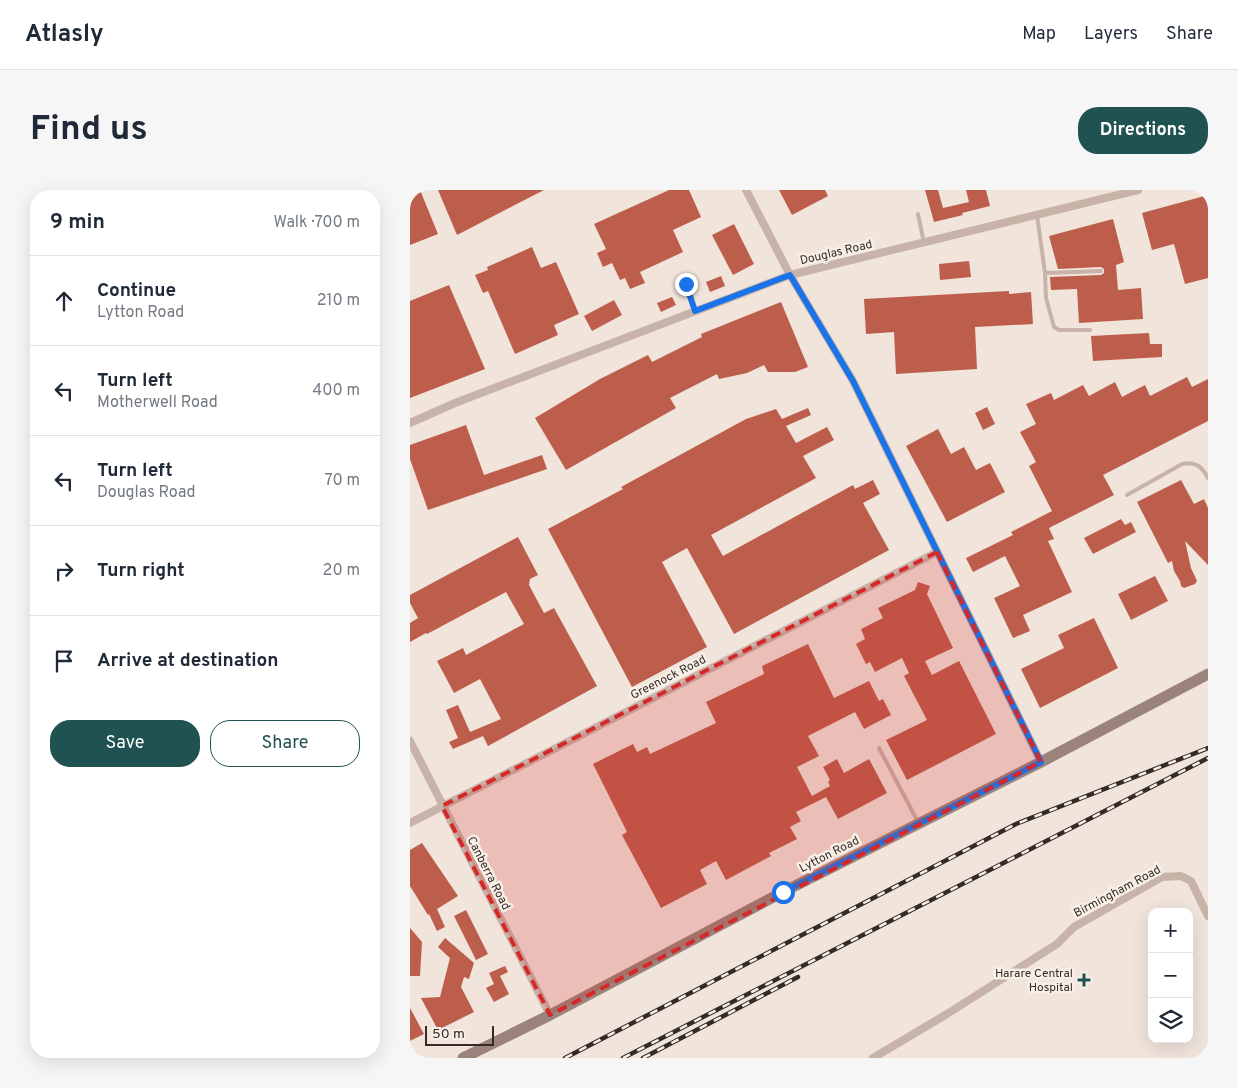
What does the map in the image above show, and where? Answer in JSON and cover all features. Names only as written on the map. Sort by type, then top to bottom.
[{"type":"main road","name":"Lytton Road","points":[[463,1058],[550,1015],[783,892],[1041,762],[1208,674]]},
{"type":"street","points":[[746,190],[790,275],[853,381],[1041,762]]},
{"type":"street","name":"Douglas Road","points":[[410,423],[455,403],[790,275],[1138,190]]},
{"type":"street","name":"Greenock Road","points":[[410,823],[938,552]]},
{"type":"street","name":"Canberra Road","points":[[410,741],[550,1015]]},
{"type":"street","name":"Birmingham Road","points":[[873,1058],[947,1014],[1049,949],[1074,927],[1162,877],[1181,876],[1191,881],[1208,916]]},
{"type":"lane","points":[[918,214],[924,243]]},
{"type":"lane","points":[[1037,216],[1045,273],[1046,298],[1054,328],[1060,330],[1090,330]]},
{"type":"lane","points":[[1045,273],[1101,271]]},
{"type":"lane","points":[[686,284],[695,311]]},
{"type":"lane","points":[[1127,495],[1182,464],[1189,463],[1200,466],[1208,478]]},
{"type":"lane","points":[[879,748],[919,824]]},
{"type":"highlighted area","points":[[937,552],[1041,762],[550,1015],[442,806]]},
{"type":"building","points":[[410,190],[420,190],[438,234],[410,245]]},
{"type":"building","points":[[438,190],[544,190],[457,235]]},
{"type":"building","points":[[669,190],[689,190],[701,217],[673,230],[683,252],[640,272],[645,283],[630,289],[625,278],[620,280],[612,263],[603,267],[597,253],[606,249],[594,224]]},
{"type":"building","points":[[779,190],[825,190],[828,196],[792,215]]},
{"type":"building","points":[[925,190],[938,190],[943,208],[969,202],[966,190],[986,190],[990,206],[934,222]]},
{"type":"building","points":[[1208,195],[1208,278],[1185,284],[1174,244],[1152,250],[1142,213]]},
{"type":"building","points":[[1113,219],[1124,262],[1116,265],[1118,290],[1141,288],[1143,319],[1079,323],[1077,289],[1051,290],[1050,277],[1101,275],[1104,273],[1104,269],[1101,267],[1058,269],[1049,236]]},
{"type":"building","points":[[734,224],[754,264],[733,275],[712,235]]},
{"type":"building","points":[[532,247],[541,268],[556,262],[579,314],[554,325],[558,335],[515,354],[488,291],[483,293],[475,275],[488,270],[487,267]]},
{"type":"building","points":[[969,261],[971,277],[940,280],[939,264]]},
{"type":"building","points":[[721,276],[725,286],[710,292],[706,282]]},
{"type":"building","points":[[449,285],[485,369],[410,398],[410,301]]},
{"type":"building","points":[[1009,291],[1009,294],[1031,292],[1033,324],[975,327],[977,369],[896,374],[894,332],[866,334],[864,299]]},
{"type":"building","points":[[672,297],[676,305],[661,312],[657,303]]},
{"type":"building","points":[[614,300],[622,315],[592,331],[584,316]]},
{"type":"building","points":[[781,302],[808,367],[795,372],[768,372],[764,365],[747,373],[719,379],[717,374],[670,398],[676,408],[566,470],[535,418],[600,379],[648,355],[652,362],[702,337],[701,334]]},
{"type":"building","points":[[1149,333],[1150,344],[1162,344],[1162,357],[1093,361],[1091,336]]},
{"type":"building","points":[[1187,377],[1192,387],[1208,379],[1208,421],[1103,475],[1114,495],[1049,528],[1054,539],[1048,541],[1072,592],[1023,615],[1030,631],[1013,638],[994,598],[1020,586],[1005,556],[973,572],[966,558],[1013,535],[1011,532],[1052,511],[1029,466],[1036,462],[1020,432],[1036,424],[1026,404],[1051,393],[1054,400],[1083,385],[1089,396],[1115,382],[1122,397],[1145,385],[1150,396]]},
{"type":"building","points":[[987,407],[995,424],[983,430],[975,413]]},
{"type":"building","points":[[808,408],[811,415],[786,426],[796,443],[827,427],[834,440],[803,456],[816,478],[711,535],[723,556],[853,485],[855,489],[873,480],[880,494],[863,503],[889,550],[734,634],[687,548],[662,562],[707,647],[632,687],[548,529],[746,419],[776,409],[782,419]]},
{"type":"building","points":[[466,425],[484,475],[542,455],[547,469],[428,510],[410,459],[410,445]]},
{"type":"building","points":[[938,429],[951,454],[964,447],[976,470],[990,463],[1005,492],[947,522],[906,446]]},
{"type":"building","points":[[1181,480],[1194,504],[1204,499],[1208,508],[1208,565],[1185,541],[1191,568],[1197,581],[1195,584],[1184,588],[1181,586],[1174,571],[1172,561],[1168,563],[1137,502]]},
{"type":"building","points":[[1121,519],[1125,525],[1131,522],[1136,532],[1093,554],[1084,538]]},
{"type":"building","points":[[518,537],[538,575],[530,579],[529,585],[544,613],[554,608],[597,686],[488,746],[483,736],[453,749],[449,742],[458,738],[446,710],[458,705],[470,732],[501,719],[480,679],[454,693],[437,661],[463,648],[466,655],[524,624],[506,592],[410,642],[410,623],[418,618],[410,603],[410,595]]},
{"type":"building","points":[[1155,576],[1168,601],[1131,620],[1118,594]]},
{"type":"building","points":[[918,582],[930,586],[927,594],[953,648],[925,661],[932,675],[959,661],[996,734],[907,780],[886,740],[927,720],[904,676],[909,673],[902,658],[875,672],[870,662],[866,664],[856,644],[865,639],[861,629],[883,618],[878,608],[915,590]]},
{"type":"building","points":[[1094,618],[1118,668],[1040,708],[1021,669],[1064,648],[1058,635]]},
{"type":"building","points":[[808,644],[834,698],[869,681],[879,701],[883,699],[891,715],[864,729],[855,712],[808,736],[819,756],[797,767],[812,796],[830,786],[828,782],[830,780],[823,767],[837,759],[844,773],[869,759],[887,793],[838,819],[826,797],[796,812],[801,821],[790,827],[797,839],[769,853],[771,856],[726,880],[716,861],[700,870],[707,884],[661,908],[622,835],[627,832],[593,764],[633,744],[637,752],[647,747],[650,754],[716,723],[706,702],[764,674],[762,666]]},
{"type":"building","points":[[422,843],[458,896],[437,909],[445,927],[437,931],[429,914],[410,886],[410,850]]},
{"type":"building","points":[[466,910],[488,954],[476,960],[454,916]]},
{"type":"building","points":[[410,928],[422,942],[420,976],[410,976]]},
{"type":"building","points":[[445,938],[474,963],[469,979],[464,977],[461,987],[474,1012],[438,1030],[421,998],[440,997],[450,958],[438,947]]},
{"type":"building","points":[[505,966],[508,972],[500,976],[509,994],[494,1002],[486,988],[494,984],[489,973]]},
{"type":"building","points":[[410,1008],[424,1034],[410,1041]]},
{"type":"railway","points":[[565,1058],[1016,824],[1208,748]]},
{"type":"railway","points":[[623,1058],[1208,758]]},
{"type":"railway","points":[[643,1058],[798,977]]},
{"type":"place","name":"Harare Central Hospital","points":[[1084,980]]},
{"type":"route","points":[[686,284],[695,311],[790,275],[853,381],[1041,762],[783,892]]}]
